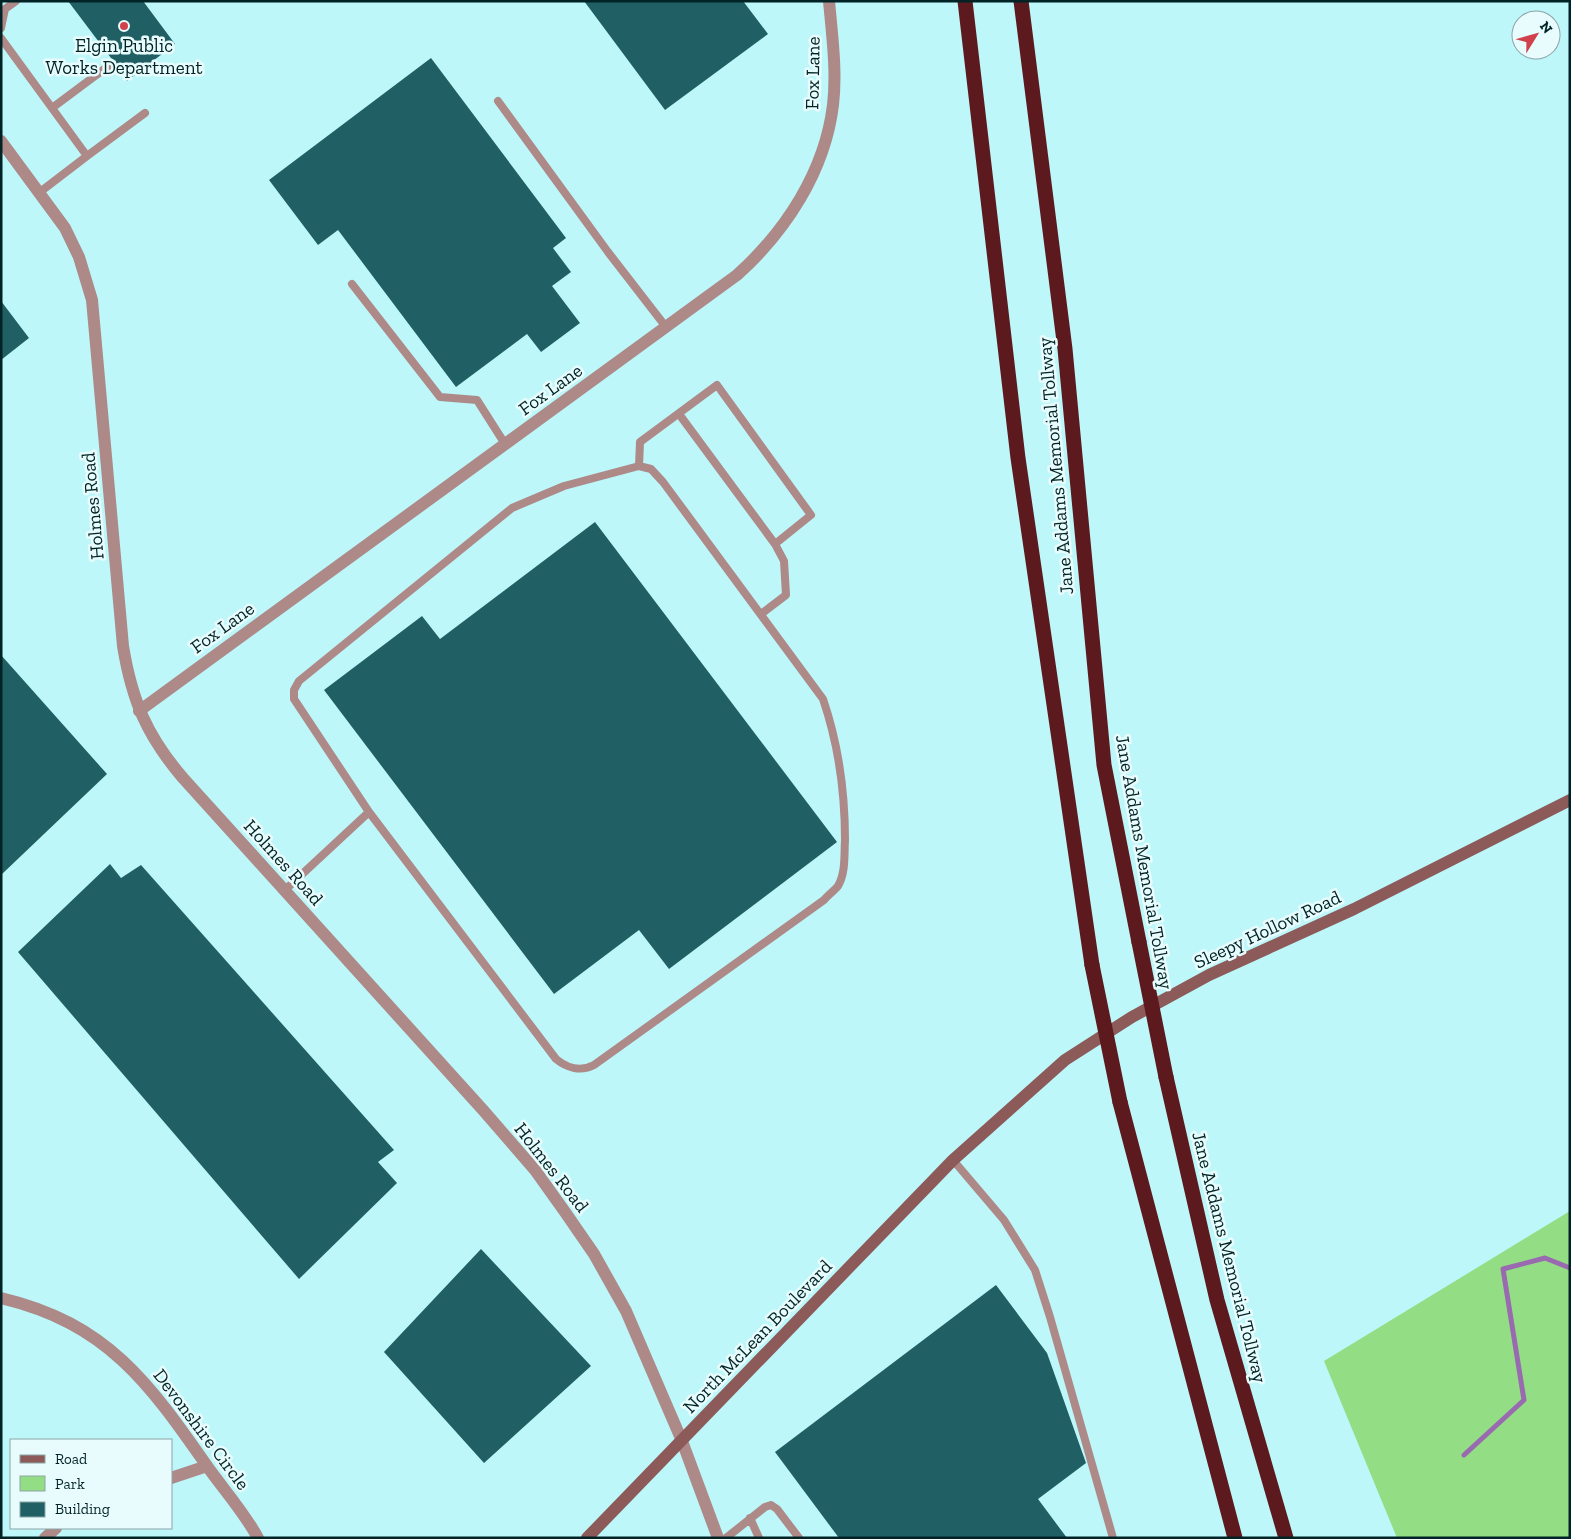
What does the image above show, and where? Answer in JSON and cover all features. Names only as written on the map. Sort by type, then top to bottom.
[{"type":"highway","name":"Jane Addams Memorial Tollway","points":[[965,1],[1018,458],[1092,965],[1120,1102],[1235,1538]]},
{"type":"highway","name":"Jane Addams Memorial Tollway","points":[[1021,1],[1065,349],[1104,765],[1166,1077],[1217,1300],[1286,1538]]},
{"type":"street","name":"Fox Lane","points":[[139,711],[737,275],[754,260],[787,221],[806,189],[823,143],[833,105],[833,49],[829,1]]},
{"type":"street","name":"Holmes Road","points":[[1,141],[65,228],[85,273],[92,300],[123,646],[130,683],[139,711],[164,756],[535,1170],[594,1254],[626,1311],[682,1441],[718,1538]]},
{"type":"street","name":"Sleepy Hollow Road","points":[[953,1160],[1065,1060],[1132,1017],[1209,975],[1354,909],[1570,800]]},
{"type":"street","name":"North McLean Boulevard","points":[[587,1538],[953,1160]]},
{"type":"street","name":"Devonshire Circle","points":[[1,1298],[26,1304],[56,1316],[89,1334],[114,1352],[156,1395],[258,1538]]},
{"type":"street","points":[[172,1478],[207,1466]]},
{"type":"street","points":[[45,1538],[55,1529]]},
{"type":"lane","points":[[1,28],[5,9],[16,1]]},
{"type":"lane","points":[[1,38],[87,156]]},
{"type":"lane","points":[[52,108],[111,64]]},
{"type":"lane","points":[[498,101],[608,252],[666,327]]},
{"type":"lane","points":[[40,192],[144,113]]},
{"type":"lane","points":[[352,284],[440,397],[477,400],[505,444]]},
{"type":"lane","points":[[639,466],[640,442],[717,386],[811,515],[775,544]]},
{"type":"lane","points":[[679,414],[775,544],[784,561],[786,595],[761,614]]},
{"type":"lane","points":[[639,466],[651,469],[663,482],[823,699],[833,730],[842,769],[845,820],[844,867],[838,886],[824,900],[594,1065],[588,1068],[574,1068],[564,1065],[556,1059],[369,812],[294,699],[294,690],[299,681],[512,508],[564,486],[639,466]]},
{"type":"lane","points":[[284,890],[369,812]]},
{"type":"lane","points":[[953,1160],[1004,1220],[1034,1270],[1050,1317],[1113,1538]]},
{"type":"lane","points":[[726,1538],[764,1507],[771,1505],[778,1509],[799,1538]]},
{"type":"lane","points":[[750,1518],[759,1538]]},
{"type":"green space","points":[[1570,1211],[1570,1538],[1397,1538],[1324,1361]]},
{"type":"building","name":"Elgin Public Works Department","points":[[68,1],[143,1],[175,44],[127,81],[116,66],[116,61],[111,58]]},
{"type":"building","points":[[584,1],[743,1],[768,34],[665,110]]},
{"type":"building","points":[[431,58],[566,238],[553,248],[571,272],[552,286],[580,323],[541,352],[527,334],[456,387],[338,230],[318,245],[269,180]]},
{"type":"building","points":[[1,301],[29,338],[1,360]]},
{"type":"building","points":[[595,522],[837,842],[669,969],[639,930],[554,994],[324,690],[422,616],[440,639]]},
{"type":"building","points":[[1,655],[107,774],[1,875]]},
{"type":"building","points":[[110,864],[121,878],[141,865],[394,1150],[378,1162],[397,1183],[299,1279],[18,952]]},
{"type":"building","points":[[481,1249],[591,1366],[484,1463],[384,1352]]},
{"type":"building","points":[[996,1285],[1047,1353],[1086,1463],[1038,1499],[1067,1538],[839,1538],[775,1452]]},
{"type":"waterway","points":[[1464,1455],[1524,1400],[1503,1269],[1545,1258],[1570,1268]]},
{"type":"place","name":"Elgin Public Works Department","points":[[124,26]]}]
